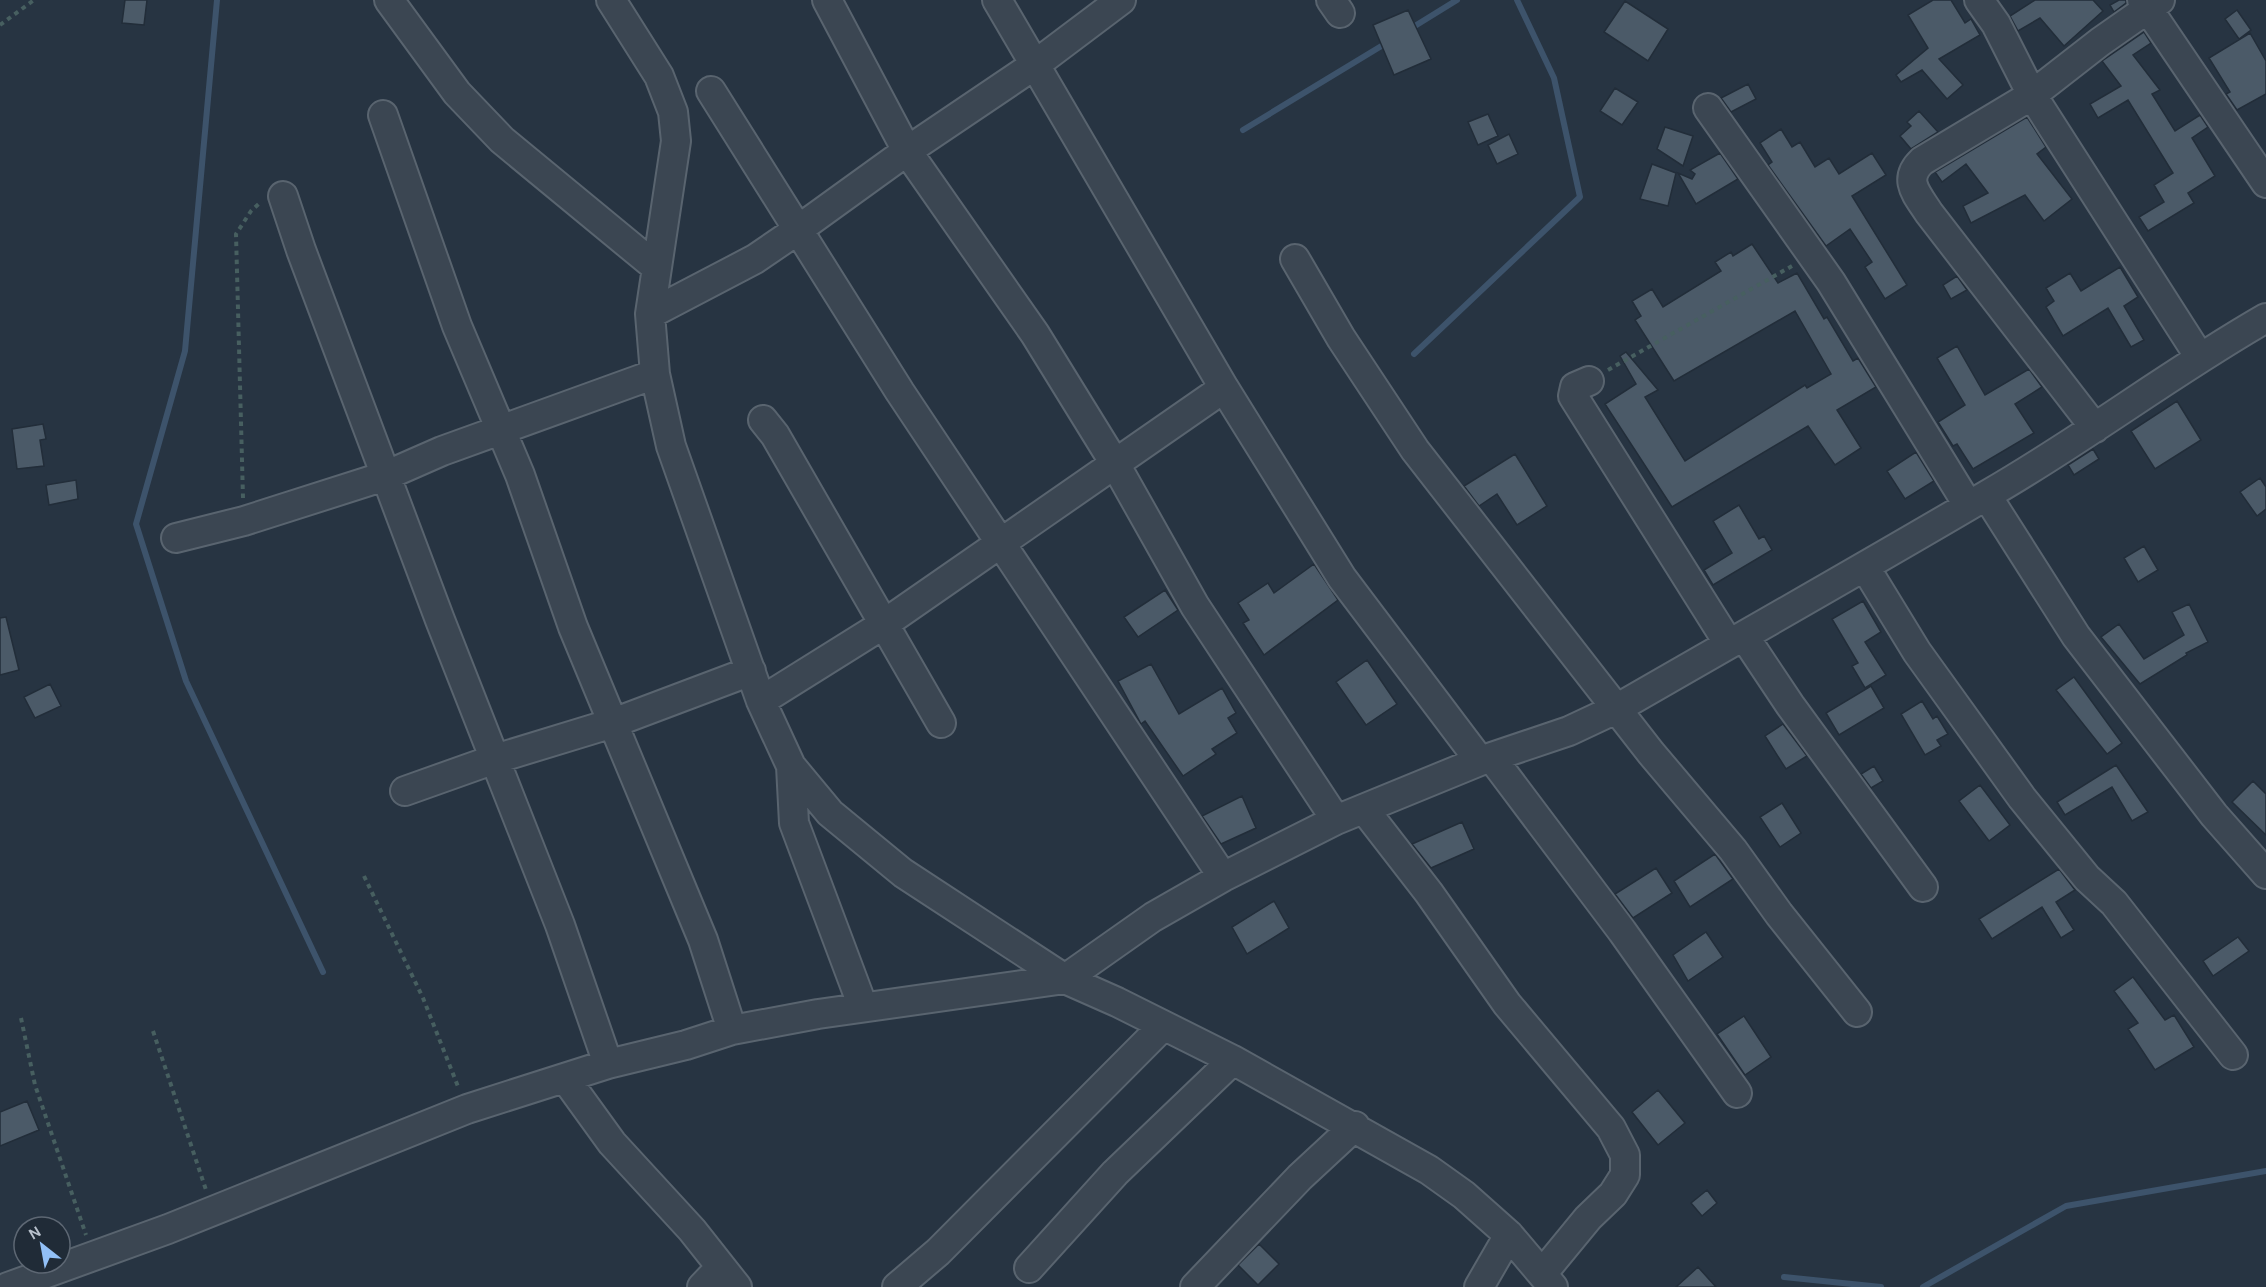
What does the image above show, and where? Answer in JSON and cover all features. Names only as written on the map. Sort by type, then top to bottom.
[{"type":"street","points":[[389,0],[457,93],[502,140],[656,267]]},
{"type":"street","points":[[611,0],[659,76],[673,112],[676,141],[650,314],[655,374],[671,446],[761,701],[791,766],[830,813],[903,873],[1065,979],[1117,1002],[1233,1060],[1355,1126],[1429,1170],[1464,1195],[1509,1234],[1548,1281],[1588,1218],[1613,1194],[1625,1175],[1625,1155],[1611,1128],[1507,1004],[1429,893],[1364,809]]},
{"type":"street","points":[[827,0],[907,151],[1035,334],[1114,462],[1195,606],[1336,820]]},
{"type":"street","points":[[998,0],[1224,388],[1342,578],[1622,931],[1737,1093]]},
{"type":"street","points":[[650,314],[755,259],[907,151],[1036,64],[1121,0]]},
{"type":"street","points":[[1979,0],[1996,24],[2032,95],[2199,356]]},
{"type":"street","points":[[2095,428],[1929,213],[1911,179],[1913,170],[1922,161],[2032,95],[2149,3],[2266,183]]},
{"type":"street","points":[[711,91],[999,545],[1080,661],[1223,877]]},
{"type":"street","points":[[1708,108],[1812,254],[1977,501],[2076,636],[2214,815],[2266,874]]},
{"type":"street","points":[[383,115],[457,326],[550,555],[573,627],[703,940],[732,1030]]},
{"type":"street","points":[[283,196],[385,476],[560,925],[608,1064]]},
{"type":"street","points":[[1295,259],[1341,338],[1415,450],[1651,753],[1733,850],[1779,914],[1857,1012]]},
{"type":"street","points":[[8,1287],[213,1210],[466,1109],[608,1064],[687,1045],[732,1030],[863,1007],[1065,979],[1154,917],[1223,877],[1336,820],[1486,759],[1569,731],[1618,708],[1803,599],[1865,567],[1977,501],[2095,428],[2199,356],[2266,318]]},
{"type":"street","points":[[176,538],[244,521],[385,476],[442,451],[655,374]]},
{"type":"street","points":[[1589,381],[1575,387],[1573,396],[1736,640],[1790,705],[1923,887]]},
{"type":"street","points":[[761,701],[885,624],[1114,462],[1224,388]]},
{"type":"street","points":[[763,420],[775,435],[941,723]]},
{"type":"street","points":[[1865,567],[1917,652],[2022,798],[2087,878],[2114,903],[2233,1055]]},
{"type":"street","points":[[405,791],[495,759],[613,723],[751,671]]},
{"type":"street","points":[[791,766],[794,823],[863,1007]]},
{"type":"street","points":[[897,1287],[938,1252],[1163,1026]]},
{"type":"street","points":[[1029,1268],[1115,1173],[1233,1060]]},
{"type":"street","points":[[565,1078],[612,1143],[693,1230],[729,1277],[702,1287]]},
{"type":"street","points":[[1195,1287],[1300,1177],[1355,1126]]},
{"type":"street","points":[[1479,1287],[1509,1234]]},
{"type":"path","points":[[0,25],[34,0]]},
{"type":"path","points":[[244,521],[236,234],[251,211],[269,195],[283,196]]},
{"type":"path","points":[[1589,381],[1812,254]]},
{"type":"path","points":[[364,876],[423,998],[466,1109]]},
{"type":"path","points":[[21,1018],[35,1084],[93,1255]]},
{"type":"path","points":[[153,1031],[213,1210]]},
{"type":"building","points":[[125,0],[147,0],[144,25],[122,23]]},
{"type":"building","points":[[1933,0],[1951,0],[1965,23],[1971,19],[1980,35],[1939,59],[1963,85],[1947,99],[1922,70],[1901,82],[1896,75],[1928,48],[1908,15]]},
{"type":"building","points":[[2035,0],[2093,0],[2103,11],[2064,46],[2040,18],[2018,31],[2010,16]]},
{"type":"building","points":[[2119,0],[2126,0],[2126,3],[2114,12],[2110,5]]},
{"type":"building","points":[[1625,1],[1668,29],[1648,61],[1604,32]]},
{"type":"building","points":[[1408,10],[1431,59],[1394,75],[1373,25]]},
{"type":"building","points":[[2237,10],[2251,30],[2239,39],[2225,19]]},
{"type":"building","points":[[2144,32],[2151,43],[2133,55],[2160,90],[2152,94],[2175,131],[2200,115],[2208,127],[2192,138],[2215,176],[2188,193],[2194,203],[2148,231],[2139,217],[2164,202],[2154,185],[2173,173],[2128,100],[2098,118],[2090,104],[2121,86],[2102,61]]},
{"type":"building","points":[[2250,33],[2266,61],[2266,94],[2237,110],[2226,94],[2230,92],[2209,58]]},
{"type":"building","points":[[1748,84],[1756,99],[1731,112],[1721,98]]},
{"type":"building","points":[[1615,88],[1638,102],[1622,125],[1600,111]]},
{"type":"building","points":[[1919,111],[1938,132],[1911,149],[1900,136],[1911,126],[1907,122]]},
{"type":"building","points":[[1488,114],[1498,136],[1478,145],[1468,122]]},
{"type":"building","points":[[2027,117],[2046,147],[2037,154],[2072,199],[2044,221],[2025,195],[1971,223],[1963,206],[1988,193],[1966,164],[1942,182],[1935,172]]},
{"type":"building","points":[[1665,127],[1693,136],[1683,166],[1657,149]]},
{"type":"building","points":[[1781,129],[1792,147],[1800,142],[1815,167],[1829,158],[1839,174],[1872,153],[1886,175],[1852,196],[1907,285],[1885,299],[1865,267],[1872,262],[1850,229],[1826,246],[1768,165],[1772,162],[1760,143]]},
{"type":"building","points":[[1509,134],[1518,154],[1497,164],[1488,145]]},
{"type":"building","points":[[1720,153],[1738,179],[1696,204],[1678,173],[1692,179],[1695,174],[1690,170]]},
{"type":"building","points":[[1652,164],[1676,173],[1668,206],[1640,199]]},
{"type":"building","points":[[1752,244],[1778,283],[1797,273],[1824,319],[1827,317],[1853,361],[1858,358],[1876,387],[1837,410],[1861,448],[1835,465],[1808,426],[1672,507],[1605,404],[1636,384],[1620,356],[1626,352],[1658,390],[1645,397],[1685,461],[1805,385],[1807,388],[1831,374],[1795,311],[1674,381],[1635,320],[1641,316],[1632,301],[1652,289],[1663,307],[1721,271],[1715,262],[1731,252],[1733,256]]},
{"type":"building","points":[[2120,267],[2138,297],[2124,306],[2144,340],[2131,347],[2108,308],[2063,336],[2046,307],[2054,301],[2046,288],[2070,273],[2081,291]]},
{"type":"building","points":[[1957,276],[1967,290],[1951,299],[1943,285]]},
{"type":"building","points":[[1957,346],[1985,395],[2029,369],[2042,387],[2015,404],[2034,433],[1973,469],[1957,444],[1953,446],[1938,422],[1965,405],[1937,358]]},
{"type":"building","points":[[2177,401],[2201,440],[2155,469],[2131,431]]},
{"type":"building","points":[[43,424],[46,439],[40,440],[44,466],[17,469],[12,429]]},
{"type":"building","points":[[2093,449],[2099,459],[2074,475],[2068,465]]},
{"type":"building","points":[[1916,452],[1934,481],[1905,499],[1887,471]]},
{"type":"building","points":[[1515,454],[1547,506],[1517,525],[1497,494],[1479,506],[1464,486]]},
{"type":"building","points":[[2260,478],[2266,487],[2266,509],[2257,516],[2240,492]]},
{"type":"building","points":[[76,480],[78,499],[49,505],[46,485]]},
{"type":"building","points":[[1739,505],[1759,539],[1764,536],[1772,550],[1713,585],[1704,570],[1732,553],[1713,521]]},
{"type":"building","points":[[2144,546],[2158,570],[2138,582],[2124,558]]},
{"type":"building","points":[[1314,564],[1338,600],[1264,655],[1243,623],[1249,620],[1238,603],[1268,583],[1274,593]]},
{"type":"building","points":[[1165,590],[1178,610],[1138,637],[1124,617]]},
{"type":"building","points":[[1863,601],[1881,632],[1865,642],[1886,675],[1865,688],[1852,666],[1858,663],[1832,619]]},
{"type":"building","points":[[2189,604],[2208,642],[2186,653],[2187,655],[2140,684],[2101,637],[2119,624],[2144,659],[2184,635],[2172,612]]},
{"type":"building","points":[[6,617],[19,670],[0,675],[0,618]]},
{"type":"building","points":[[1367,660],[1397,704],[1366,725],[1336,682]]},
{"type":"building","points":[[1151,664],[1179,714],[1222,688],[1236,713],[1228,718],[1237,733],[1212,749],[1216,754],[1183,776],[1145,721],[1141,724],[1118,681]]},
{"type":"building","points":[[2074,677],[2122,743],[2107,754],[2056,690]]},
{"type":"building","points":[[50,684],[61,706],[35,718],[24,697]]},
{"type":"building","points":[[1871,686],[1884,708],[1839,735],[1826,713]]},
{"type":"building","points":[[1922,701],[1933,719],[1937,716],[1948,734],[1937,740],[1941,746],[1925,755],[1901,714]]},
{"type":"building","points":[[1783,724],[1807,756],[1786,769],[1765,736]]},
{"type":"building","points":[[2116,765],[2148,812],[2132,821],[2112,787],[2065,815],[2057,802]]},
{"type":"building","points":[[1874,766],[1883,781],[1871,788],[1861,774]]},
{"type":"building","points":[[2253,781],[2266,794],[2266,835],[2232,802]]},
{"type":"building","points":[[1980,785],[2010,825],[1989,841],[1959,801]]},
{"type":"building","points":[[1242,796],[1256,828],[1221,844],[1202,816]]},
{"type":"building","points":[[1782,803],[1801,833],[1780,847],[1760,817]]},
{"type":"building","points":[[1462,822],[1474,849],[1431,868],[1412,844]]},
{"type":"building","points":[[1715,854],[1733,879],[1690,907],[1674,881]]},
{"type":"building","points":[[1656,868],[1672,893],[1633,918],[1615,894]]},
{"type":"building","points":[[2059,869],[2075,890],[2056,902],[2074,930],[2061,938],[2042,907],[1992,939],[1979,919]]},
{"type":"building","points":[[1274,901],[1289,928],[1247,954],[1232,927]]},
{"type":"building","points":[[1706,932],[1723,957],[1688,981],[1673,955]]},
{"type":"building","points":[[2238,937],[2249,951],[2213,976],[2203,961]]},
{"type":"building","points":[[2133,977],[2165,1020],[2174,1015],[2194,1047],[2155,1070],[2128,1029],[2138,1023],[2114,991]]},
{"type":"building","points":[[1744,1016],[1771,1057],[1745,1075],[1717,1034]]},
{"type":"building","points":[[1658,1090],[1685,1123],[1658,1145],[1632,1112]]},
{"type":"building","points":[[27,1101],[39,1130],[0,1146],[0,1112]]},
{"type":"building","points":[[1707,1190],[1717,1203],[1702,1216],[1691,1203]]},
{"type":"building","points":[[1259,1244],[1279,1264],[1258,1285],[1238,1265]]},
{"type":"building","points":[[1698,1267],[1716,1287],[1676,1287]]},
{"type":"waterway","points":[[217,0],[185,351],[136,524],[186,681],[323,972]]},
{"type":"waterway","points":[[1410,29],[1457,0]]},
{"type":"waterway","points":[[1414,354],[1580,197],[1554,78],[1517,0]]},
{"type":"waterway","points":[[1243,130],[1388,42]]},
{"type":"waterway","points":[[1923,1287],[2066,1206],[2266,1171]]},
{"type":"waterway","points":[[1784,1277],[1881,1287]]}]
